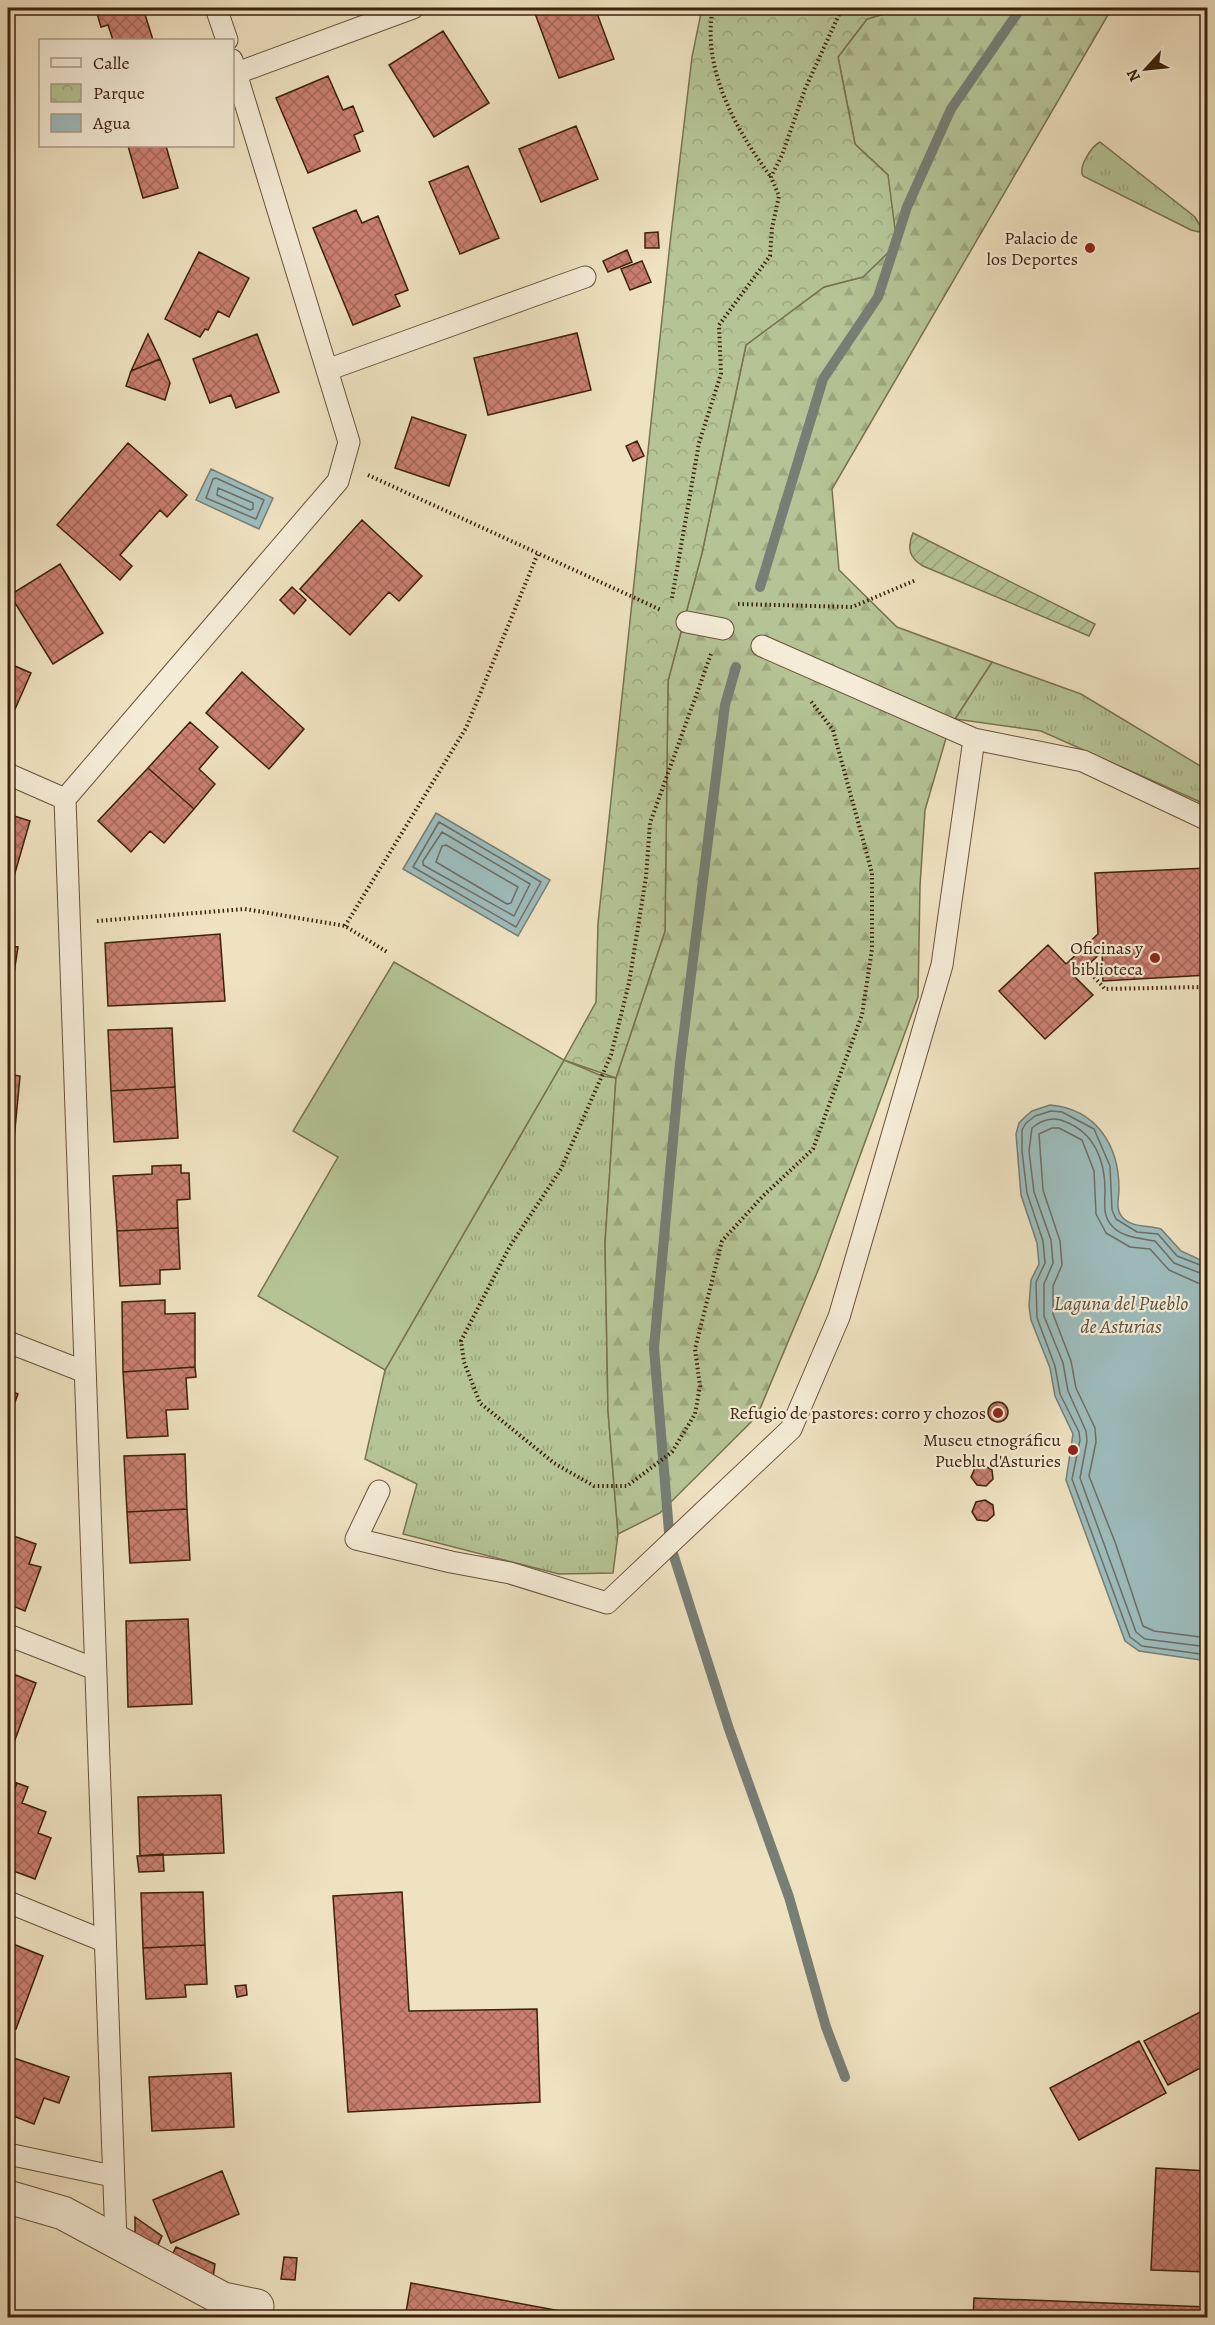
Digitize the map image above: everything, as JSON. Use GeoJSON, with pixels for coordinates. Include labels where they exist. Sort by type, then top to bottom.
{"type":"FeatureCollection","features":[{"type":"Feature","properties":{"kind":"street"},"geometry":{"type":"LineString","coordinates":[[8,2198],[63,2213],[222,2299],[257,2306]]}},
{"type":"Feature","properties":{"kind":"lane"},"geometry":{"type":"LineString","coordinates":[[216,8],[227,39]]}},
{"type":"Feature","properties":{"kind":"lane"},"geometry":{"type":"LineString","coordinates":[[116,2241],[65,799],[338,481],[349,442],[235,66],[413,8]]}},
{"type":"Feature","properties":{"kind":"lane"},"geometry":{"type":"LineString","coordinates":[[327,370],[585,277]]}},
{"type":"Feature","properties":{"kind":"lane"},"geometry":{"type":"LineString","coordinates":[[687,622],[721,628]]}},
{"type":"Feature","properties":{"kind":"lane"},"geometry":{"type":"LineString","coordinates":[[762,646],[974,739],[1083,761],[1208,820]]}},
{"type":"Feature","properties":{"kind":"lane"},"geometry":{"type":"LineString","coordinates":[[379,1491],[356,1539],[451,1562],[510,1573],[607,1603],[791,1429],[839,1317],[942,965],[974,739]]}},
{"type":"Feature","properties":{"kind":"lane"},"geometry":{"type":"LineString","coordinates":[[8,774],[65,799]]}},
{"type":"Feature","properties":{"kind":"lane"},"geometry":{"type":"LineString","coordinates":[[8,1342],[85,1372]]}},
{"type":"Feature","properties":{"kind":"lane"},"geometry":{"type":"LineString","coordinates":[[8,1635],[95,1669]]}},
{"type":"Feature","properties":{"kind":"lane"},"geometry":{"type":"LineString","coordinates":[[8,1902],[104,1941]]}},
{"type":"Feature","properties":{"kind":"lane"},"geometry":{"type":"LineString","coordinates":[[8,2154],[112,2176]]}},
{"type":"Feature","properties":{"kind":"path"},"geometry":{"type":"LineString","coordinates":[[662,610],[672,599],[699,443],[721,374],[720,325],[770,256],[772,228],[779,196],[771,177],[748,146],[720,88],[708,31],[712,8]]}},
{"type":"Feature","properties":{"kind":"path"},"geometry":{"type":"LineString","coordinates":[[771,177],[782,155],[805,89],[842,8]]}},
{"type":"Feature","properties":{"kind":"path"},"geometry":{"type":"LineString","coordinates":[[342,465],[687,622]]}},
{"type":"Feature","properties":{"kind":"path"},"geometry":{"type":"LineString","coordinates":[[345,926],[466,728],[538,553]]}},
{"type":"Feature","properties":{"kind":"path"},"geometry":{"type":"LineString","coordinates":[[729,603],[852,607],[916,580]]}},
{"type":"Feature","properties":{"kind":"path"},"geometry":{"type":"LineString","coordinates":[[672,599],[683,600]]}},
{"type":"Feature","properties":{"kind":"path"},"geometry":{"type":"LineString","coordinates":[[721,628],[650,823],[646,877],[629,983],[611,1056],[561,1169],[510,1246],[461,1341],[464,1362],[480,1404],[554,1463],[594,1486],[627,1486],[672,1452],[695,1414],[700,1386],[695,1349],[722,1241],[763,1196],[813,1149],[862,1015],[872,949],[872,873],[833,730],[806,695]]}},
{"type":"Feature","properties":{"kind":"path"},"geometry":{"type":"LineString","coordinates":[[69,923],[245,909],[345,926],[387,951]]}},
{"type":"Feature","properties":{"kind":"path"},"geometry":{"type":"LineString","coordinates":[[1085,967],[1104,989],[1203,987],[1208,996]]}},
{"type":"Feature","properties":{"kind":"green space"},"geometry":{"type":"Polygon","coordinates":[[[702,8],[904,8],[867,19],[838,57],[855,144],[888,175],[897,244],[863,277],[824,287],[746,345],[702,553],[668,681],[665,931],[616,1078],[564,1060],[596,1002],[598,923],[670,243],[692,57],[702,8]]]}},
{"type":"Feature","properties":{"kind":"green space"},"geometry":{"type":"Polygon","coordinates":[[[904,8],[1112,8],[832,489],[839,570],[897,627],[992,662],[949,728],[925,810],[920,886],[918,997],[819,1268],[757,1416],[660,1513],[618,1534],[608,1411],[605,1243],[616,1078],[665,931],[668,681],[702,553],[746,345],[824,287],[863,277],[888,175],[855,144],[838,57],[867,19],[904,8]]]}},
{"type":"Feature","properties":{"kind":"green space"},"geometry":{"type":"Polygon","coordinates":[[[1100,142],[1195,217],[1202,229],[1199,232],[1191,230],[1083,176],[1082,168],[1086,157],[1100,142]]]}},
{"type":"Feature","properties":{"kind":"green space"},"geometry":{"type":"Polygon","coordinates":[[[913,533],[1095,624],[1089,636],[923,566],[912,556],[910,543],[913,533]]]}},
{"type":"Feature","properties":{"kind":"green space"},"geometry":{"type":"Polygon","coordinates":[[[992,662],[1081,694],[1207,770],[1207,805],[1041,731],[955,719],[992,662]]]}},
{"type":"Feature","properties":{"kind":"green space"},"geometry":{"type":"Polygon","coordinates":[[[394,962],[564,1060],[385,1370],[258,1296],[338,1157],[293,1131],[394,962]]]}},
{"type":"Feature","properties":{"kind":"green space"},"geometry":{"type":"Polygon","coordinates":[[[564,1060],[602,1076],[616,1078],[605,1243],[608,1411],[618,1534],[613,1573],[559,1574],[403,1534],[417,1484],[365,1459],[385,1370],[564,1060]]]}},
{"type":"Feature","properties":{"kind":"water"},"geometry":{"type":"Polygon","coordinates":[[[211,469],[273,498],[259,529],[196,500],[211,469]]]}},
{"type":"Feature","properties":{"kind":"water"},"geometry":{"type":"Polygon","coordinates":[[[436,813],[550,880],[518,936],[403,869],[436,813]]]}},
{"type":"Feature","properties":{"kind":"water","name":"Laguna del Pueblo de Asturias"},"geometry":{"type":"Polygon","coordinates":[[[1050,1105],[1080,1114],[1102,1132],[1115,1158],[1119,1189],[1118,1207],[1122,1217],[1135,1225],[1161,1229],[1181,1251],[1207,1263],[1207,1661],[1139,1651],[1125,1641],[1066,1480],[1073,1434],[1055,1396],[1050,1368],[1031,1320],[1029,1306],[1031,1280],[1039,1264],[1037,1243],[1021,1195],[1016,1134],[1019,1123],[1026,1116],[1032,1111],[1050,1105]]]}},
{"type":"Feature","properties":{"kind":"building"},"geometry":{"type":"Polygon","coordinates":[[[143,8],[153,39],[113,39],[108,25],[101,27],[96,10],[143,8]]]}},
{"type":"Feature","properties":{"kind":"building"},"geometry":{"type":"Polygon","coordinates":[[[533,8],[595,8],[614,59],[559,78],[533,8]]]}},
{"type":"Feature","properties":{"kind":"building"},"geometry":{"type":"Polygon","coordinates":[[[443,31],[489,103],[434,137],[389,65],[443,31]]]}},
{"type":"Feature","properties":{"kind":"building"},"geometry":{"type":"Polygon","coordinates":[[[328,76],[343,110],[353,106],[363,131],[354,135],[360,151],[308,173],[276,98],[328,76]]]}},
{"type":"Feature","properties":{"kind":"building"},"geometry":{"type":"Polygon","coordinates":[[[576,126],[598,179],[541,202],[519,149],[576,126]]]}},
{"type":"Feature","properties":{"kind":"building"},"geometry":{"type":"Polygon","coordinates":[[[128,147],[166,147],[178,188],[143,198],[128,147]]]}},
{"type":"Feature","properties":{"kind":"building"},"geometry":{"type":"Polygon","coordinates":[[[468,166],[499,238],[460,254],[429,182],[468,166]]]}},
{"type":"Feature","properties":{"kind":"building"},"geometry":{"type":"Polygon","coordinates":[[[356,210],[362,223],[378,216],[408,290],[395,295],[400,306],[353,325],[313,228],[356,210]]]}},
{"type":"Feature","properties":{"kind":"building"},"geometry":{"type":"Polygon","coordinates":[[[658,232],[659,248],[645,248],[645,233],[658,232]]]}},
{"type":"Feature","properties":{"kind":"building"},"geometry":{"type":"Polygon","coordinates":[[[627,250],[632,262],[608,272],[603,261],[627,250]]]}},
{"type":"Feature","properties":{"kind":"building"},"geometry":{"type":"Polygon","coordinates":[[[199,252],[249,278],[229,317],[218,311],[208,330],[205,329],[200,337],[165,319],[199,252]]]}},
{"type":"Feature","properties":{"kind":"building"},"geometry":{"type":"Polygon","coordinates":[[[642,261],[651,282],[630,290],[621,269],[642,261]]]}},
{"type":"Feature","properties":{"kind":"building"},"geometry":{"type":"Polygon","coordinates":[[[577,333],[591,390],[488,415],[474,358],[577,333]]]}},
{"type":"Feature","properties":{"kind":"building"},"geometry":{"type":"Polygon","coordinates":[[[148,334],[160,359],[131,371],[148,334]]]}},
{"type":"Feature","properties":{"kind":"building"},"geometry":{"type":"Polygon","coordinates":[[[257,334],[279,392],[236,408],[231,395],[210,403],[193,359],[257,334]]]}},
{"type":"Feature","properties":{"kind":"building"},"geometry":{"type":"Polygon","coordinates":[[[160,359],[170,383],[165,400],[126,386],[131,371],[160,359]]]}},
{"type":"Feature","properties":{"kind":"building"},"geometry":{"type":"Polygon","coordinates":[[[412,417],[466,435],[449,486],[395,468],[412,417]]]}},
{"type":"Feature","properties":{"kind":"building"},"geometry":{"type":"Polygon","coordinates":[[[637,441],[644,456],[633,461],[626,446],[637,441]]]}},
{"type":"Feature","properties":{"kind":"building"},"geometry":{"type":"Polygon","coordinates":[[[128,443],[187,495],[167,517],[160,510],[120,555],[132,566],[120,580],[57,525],[128,443]]]}},
{"type":"Feature","properties":{"kind":"building"},"geometry":{"type":"Polygon","coordinates":[[[362,520],[422,576],[399,601],[389,592],[350,635],[300,589],[362,520]]]}},
{"type":"Feature","properties":{"kind":"building"},"geometry":{"type":"Polygon","coordinates":[[[60,564],[103,633],[53,664],[10,595],[60,564]]]}},
{"type":"Feature","properties":{"kind":"building"},"geometry":{"type":"Polygon","coordinates":[[[292,587],[306,600],[294,614],[280,600],[292,587]]]}},
{"type":"Feature","properties":{"kind":"building"},"geometry":{"type":"Polygon","coordinates":[[[8,663],[31,673],[8,725],[8,663]]]}},
{"type":"Feature","properties":{"kind":"building"},"geometry":{"type":"Polygon","coordinates":[[[242,672],[304,729],[269,769],[206,713],[242,672]]]}},
{"type":"Feature","properties":{"kind":"building"},"geometry":{"type":"Polygon","coordinates":[[[190,722],[218,747],[199,769],[215,784],[194,809],[148,768],[190,722]]]}},
{"type":"Feature","properties":{"kind":"building"},"geometry":{"type":"Polygon","coordinates":[[[148,768],[194,809],[164,843],[150,831],[131,852],[98,821],[148,768]]]}},
{"type":"Feature","properties":{"kind":"building"},"geometry":{"type":"Polygon","coordinates":[[[8,814],[30,821],[8,897],[8,814]]]}},
{"type":"Feature","properties":{"kind":"building","name":"Oficinas y biblioteca"},"geometry":{"type":"Polygon","coordinates":[[[1208,868],[1208,975],[1103,981],[1102,952],[1075,977],[1093,995],[1045,1039],[999,991],[1048,945],[1066,964],[1098,934],[1095,873],[1208,868]]]}},
{"type":"Feature","properties":{"kind":"building"},"geometry":{"type":"Polygon","coordinates":[[[220,934],[225,1001],[108,1006],[105,943],[220,934]]]}},
{"type":"Feature","properties":{"kind":"building"},"geometry":{"type":"Polygon","coordinates":[[[8,946],[18,947],[8,1013],[8,946]]]}},
{"type":"Feature","properties":{"kind":"building"},"geometry":{"type":"Polygon","coordinates":[[[172,1028],[175,1087],[111,1091],[108,1030],[172,1028]]]}},
{"type":"Feature","properties":{"kind":"building"},"geometry":{"type":"Polygon","coordinates":[[[8,1074],[20,1076],[12,1161],[8,1160],[8,1074]]]}},
{"type":"Feature","properties":{"kind":"building"},"geometry":{"type":"Polygon","coordinates":[[[175,1087],[178,1138],[114,1142],[111,1091],[175,1087]]]}},
{"type":"Feature","properties":{"kind":"building"},"geometry":{"type":"Polygon","coordinates":[[[181,1165],[181,1173],[189,1173],[190,1199],[177,1200],[178,1228],[117,1231],[113,1176],[152,1174],[152,1166],[181,1165]]]}},
{"type":"Feature","properties":{"kind":"building"},"geometry":{"type":"Polygon","coordinates":[[[8,1198],[10,1281],[8,1281],[8,1198]]]}},
{"type":"Feature","properties":{"kind":"building"},"geometry":{"type":"Polygon","coordinates":[[[178,1228],[180,1269],[160,1270],[160,1284],[120,1286],[117,1231],[178,1228]]]}},
{"type":"Feature","properties":{"kind":"building"},"geometry":{"type":"Polygon","coordinates":[[[165,1300],[165,1314],[195,1313],[195,1367],[123,1372],[122,1302],[165,1300]]]}},
{"type":"Feature","properties":{"kind":"building"},"geometry":{"type":"Polygon","coordinates":[[[195,1367],[196,1377],[186,1378],[188,1409],[166,1410],[168,1436],[127,1438],[123,1372],[195,1367]]]}},
{"type":"Feature","properties":{"kind":"building"},"geometry":{"type":"Polygon","coordinates":[[[8,1390],[18,1394],[8,1421],[8,1390]]]}},
{"type":"Feature","properties":{"kind":"building","name":"Refugio de pastores: corro y chozos"},"geometry":{"type":"Polygon","coordinates":[[[994,1402],[1002,1402],[1008,1408],[1008,1416],[1002,1422],[994,1422],[988,1416],[988,1408],[994,1402]]]}},
{"type":"Feature","properties":{"kind":"building"},"geometry":{"type":"Polygon","coordinates":[[[185,1454],[187,1509],[127,1512],[124,1456],[185,1454]]]}},
{"type":"Feature","properties":{"kind":"building","name":"Refugio de pastores: corro y chozos"},"geometry":{"type":"Polygon","coordinates":[[[984,1465],[992,1470],[993,1479],[986,1486],[977,1485],[971,1477],[975,1468],[984,1465]]]}},
{"type":"Feature","properties":{"kind":"building"},"geometry":{"type":"Polygon","coordinates":[[[985,1500],[993,1505],[994,1515],[987,1521],[977,1520],[972,1512],[976,1502],[985,1500]]]}},
{"type":"Feature","properties":{"kind":"building"},"geometry":{"type":"Polygon","coordinates":[[[187,1509],[190,1560],[130,1563],[127,1512],[187,1509]]]}},
{"type":"Feature","properties":{"kind":"building"},"geometry":{"type":"Polygon","coordinates":[[[8,1534],[36,1544],[29,1564],[41,1567],[25,1611],[8,1604],[8,1534]]]}},
{"type":"Feature","properties":{"kind":"building"},"geometry":{"type":"Polygon","coordinates":[[[188,1619],[192,1704],[128,1707],[126,1621],[188,1619]]]}},
{"type":"Feature","properties":{"kind":"building"},"geometry":{"type":"Polygon","coordinates":[[[8,1672],[36,1683],[9,1756],[8,1756],[8,1672]]]}},
{"type":"Feature","properties":{"kind":"building"},"geometry":{"type":"Polygon","coordinates":[[[8,1780],[17,1783],[8,1807],[8,1780]]]}},
{"type":"Feature","properties":{"kind":"building"},"geometry":{"type":"Polygon","coordinates":[[[17,1783],[28,1787],[22,1803],[46,1812],[38,1833],[51,1838],[35,1879],[8,1869],[8,1807],[17,1783]]]}},
{"type":"Feature","properties":{"kind":"building"},"geometry":{"type":"Polygon","coordinates":[[[221,1795],[224,1853],[140,1856],[138,1797],[221,1795]]]}},
{"type":"Feature","properties":{"kind":"building"},"geometry":{"type":"Polygon","coordinates":[[[163,1854],[164,1871],[139,1872],[137,1856],[163,1854]]]}},
{"type":"Feature","properties":{"kind":"building"},"geometry":{"type":"Polygon","coordinates":[[[203,1892],[205,1945],[143,1948],[141,1893],[203,1892]]]}},
{"type":"Feature","properties":{"kind":"building"},"geometry":{"type":"Polygon","coordinates":[[[402,1892],[409,2011],[537,2009],[540,2102],[348,2112],[333,1896],[402,1892]]]}},
{"type":"Feature","properties":{"kind":"building"},"geometry":{"type":"Polygon","coordinates":[[[8,1942],[43,1956],[16,2029],[8,2026],[8,1942]]]}},
{"type":"Feature","properties":{"kind":"building"},"geometry":{"type":"Polygon","coordinates":[[[205,1945],[207,1984],[185,1985],[186,1997],[146,1999],[143,1948],[205,1945]]]}},
{"type":"Feature","properties":{"kind":"building"},"geometry":{"type":"Polygon","coordinates":[[[246,1985],[247,1995],[237,1997],[235,1986],[246,1985]]]}},
{"type":"Feature","properties":{"kind":"building"},"geometry":{"type":"Polygon","coordinates":[[[1208,2008],[1208,2064],[1168,2085],[1144,2041],[1208,2008]]]}},
{"type":"Feature","properties":{"kind":"building"},"geometry":{"type":"Polygon","coordinates":[[[1139,2041],[1166,2093],[1079,2140],[1050,2088],[1139,2041]]]}},
{"type":"Feature","properties":{"kind":"building"},"geometry":{"type":"Polygon","coordinates":[[[8,2056],[69,2077],[59,2103],[44,2098],[34,2124],[8,2114],[8,2056]]]}},
{"type":"Feature","properties":{"kind":"building"},"geometry":{"type":"Polygon","coordinates":[[[231,2073],[234,2127],[152,2131],[149,2077],[231,2073]]]}},
{"type":"Feature","properties":{"kind":"building"},"geometry":{"type":"Polygon","coordinates":[[[1156,2168],[1208,2171],[1208,2272],[1151,2270],[1156,2168]]]}},
{"type":"Feature","properties":{"kind":"building"},"geometry":{"type":"Polygon","coordinates":[[[222,2171],[239,2214],[171,2243],[153,2200],[222,2171]]]}},
{"type":"Feature","properties":{"kind":"building"},"geometry":{"type":"Polygon","coordinates":[[[135,2217],[162,2236],[154,2254],[135,2244],[135,2217]]]}},
{"type":"Feature","properties":{"kind":"building"},"geometry":{"type":"Polygon","coordinates":[[[176,2247],[215,2264],[213,2278],[168,2263],[176,2247]]]}},
{"type":"Feature","properties":{"kind":"building"},"geometry":{"type":"Polygon","coordinates":[[[284,2257],[297,2258],[295,2280],[281,2279],[284,2257]]]}},
{"type":"Feature","properties":{"kind":"building"},"geometry":{"type":"Polygon","coordinates":[[[411,2283],[598,2318],[405,2318],[411,2283]]]}},
{"type":"Feature","properties":{"kind":"building"},"geometry":{"type":"Polygon","coordinates":[[[974,2298],[1208,2307],[1208,2318],[973,2318],[974,2298]]]}},
{"type":"Feature","properties":{"kind":"waterway"},"geometry":{"type":"LineString","coordinates":[[760,587],[823,379],[878,297],[907,207],[951,109],[1021,8]]}},
{"type":"Feature","properties":{"kind":"waterway"},"geometry":{"type":"LineString","coordinates":[[736,667],[725,705],[680,1063],[654,1348],[670,1544],[729,1729],[789,1897],[826,2027],[845,2077]]}},
{"type":"Feature","properties":{"kind":"place","name":"Palacio de los Deportes"},"geometry":{"type":"Point","coordinates":[1090,248]}},
{"type":"Feature","properties":{"kind":"place","name":"Oficinas y biblioteca"},"geometry":{"type":"Point","coordinates":[1155,958]}},
{"type":"Feature","properties":{"kind":"place","name":"Refugio de pastores: corro y chozos"},"geometry":{"type":"Point","coordinates":[998,1413]}},
{"type":"Feature","properties":{"kind":"place","name":"Museu etnográficu Pueblu d'Asturies"},"geometry":{"type":"Point","coordinates":[1073,1450]}}]}
